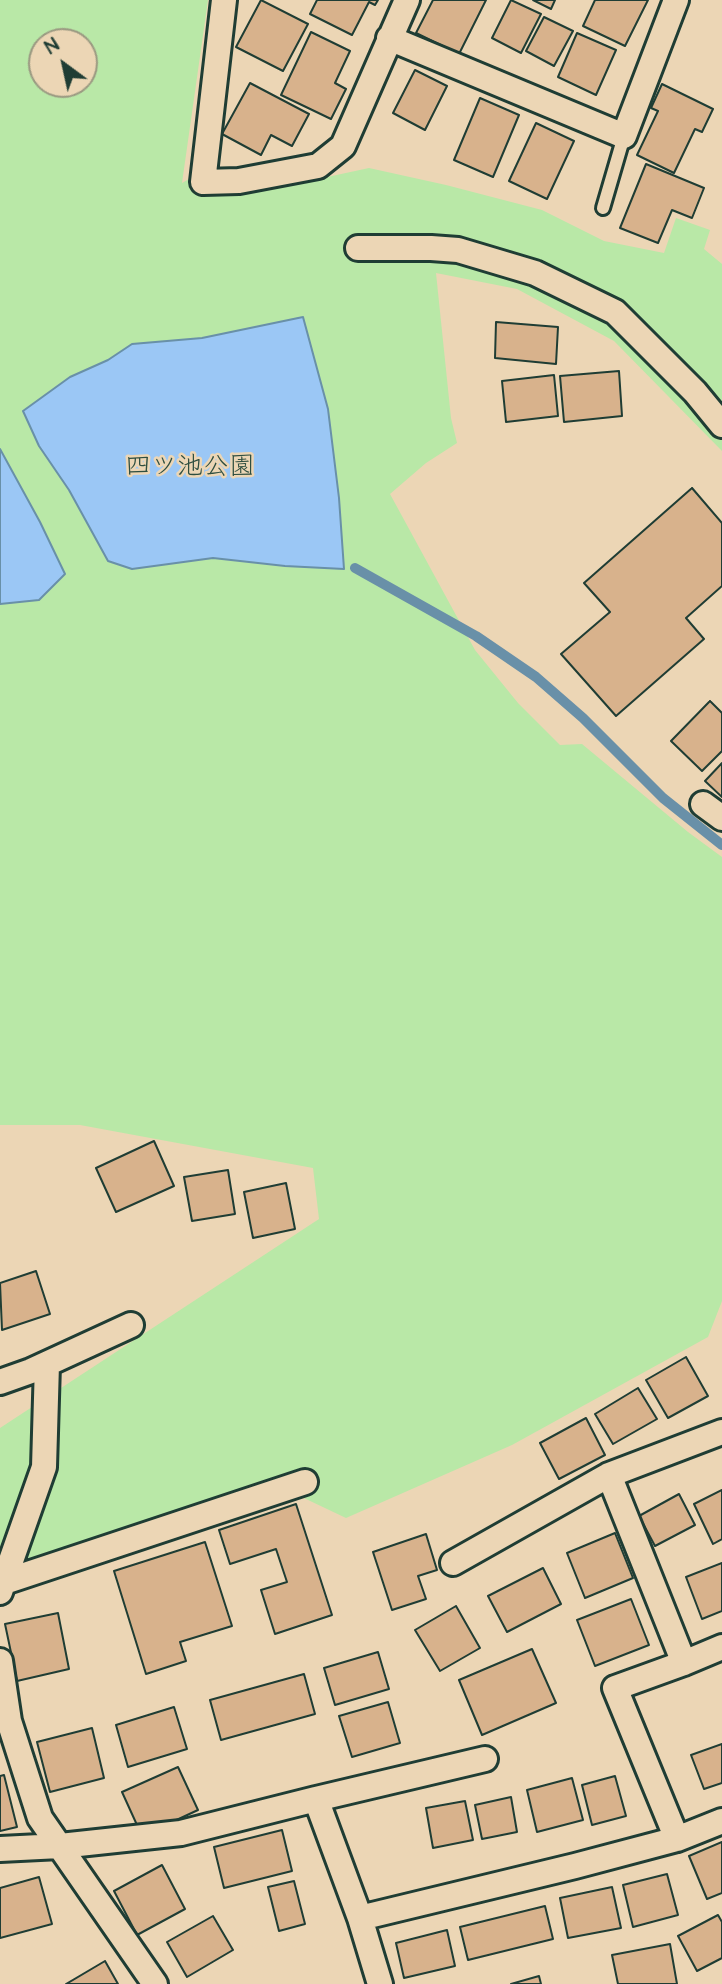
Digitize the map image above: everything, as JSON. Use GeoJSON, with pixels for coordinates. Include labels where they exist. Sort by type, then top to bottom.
{"type":"FeatureCollection","features":[{"type":"Feature","properties":{"kind":"street"},"geometry":{"type":"LineString","coordinates":[[225,0],[202,182],[239,181],[317,166],[343,146],[407,0]]}},
{"type":"Feature","properties":{"kind":"street"},"geometry":{"type":"LineString","coordinates":[[389,38],[624,136],[676,0]]}},
{"type":"Feature","properties":{"kind":"street"},"geometry":{"type":"LineString","coordinates":[[358,248],[458,250],[536,273],[615,312],[695,392],[722,425]]}},
{"type":"Feature","properties":{"kind":"street"},"geometry":{"type":"LineString","coordinates":[[0,1382],[47,1364],[131,1325]]}},
{"type":"Feature","properties":{"kind":"street"},"geometry":{"type":"LineString","coordinates":[[2,1587],[44,1467],[47,1364]]}},
{"type":"Feature","properties":{"kind":"street"},"geometry":{"type":"LineString","coordinates":[[453,1563],[609,1475],[722,1432]]}},
{"type":"Feature","properties":{"kind":"street"},"geometry":{"type":"LineString","coordinates":[[609,1475],[684,1663]]}},
{"type":"Feature","properties":{"kind":"street"},"geometry":{"type":"LineString","coordinates":[[2,1587],[305,1482]]}},
{"type":"Feature","properties":{"kind":"street"},"geometry":{"type":"LineString","coordinates":[[677,1839],[615,1688],[722,1647]]}},
{"type":"Feature","properties":{"kind":"street"},"geometry":{"type":"LineString","coordinates":[[0,1661],[9,1721],[40,1818],[155,1984]]}},
{"type":"Feature","properties":{"kind":"street"},"geometry":{"type":"LineString","coordinates":[[0,1849],[60,1846],[181,1833],[485,1759]]}},
{"type":"Feature","properties":{"kind":"street"},"geometry":{"type":"LineString","coordinates":[[316,1799],[360,1918],[380,1984]]}},
{"type":"Feature","properties":{"kind":"street"},"geometry":{"type":"LineString","coordinates":[[360,1918],[677,1839],[722,1821]]}},
{"type":"Feature","properties":{"kind":"lane"},"geometry":{"type":"LineString","coordinates":[[603,208],[624,136]]}},
{"type":"Feature","properties":{"kind":"green space","name":"四ツ池公園"},"geometry":{"type":"Polygon","coordinates":[[[0,0],[208,0],[182,183],[203,171],[257,184],[318,179],[369,168],[542,210],[604,241],[664,253],[676,218],[710,230],[704,249],[722,264],[722,451],[614,341],[517,289],[436,273],[451,418],[457,443],[426,463],[390,494],[475,650],[518,703],[560,745],[582,744],[722,857],[722,1301],[708,1337],[512,1445],[346,1518],[268,1481],[0,1578],[0,1428],[319,1219],[313,1168],[80,1125],[0,1125],[0,0]]]}},
{"type":"Feature","properties":{"kind":"water"},"geometry":{"type":"Polygon","coordinates":[[[303,317],[328,409],[344,569],[213,558],[132,569],[108,561],[69,490],[39,446],[23,411],[70,377],[108,360],[132,344],[202,338],[303,317]]]}},
{"type":"Feature","properties":{"kind":"water"},"geometry":{"type":"Polygon","coordinates":[[[0,449],[65,574],[39,600],[0,604],[0,449]]]}},
{"type":"Feature","properties":{"kind":"building"},"geometry":{"type":"Polygon","coordinates":[[[261,0],[308,24],[283,71],[236,47],[261,0]]]}},
{"type":"Feature","properties":{"kind":"building"},"geometry":{"type":"Polygon","coordinates":[[[317,0],[378,0],[375,5],[369,2],[352,35],[310,14],[317,0]]]}},
{"type":"Feature","properties":{"kind":"building"},"geometry":{"type":"Polygon","coordinates":[[[433,0],[486,0],[459,54],[416,33],[433,0]]]}},
{"type":"Feature","properties":{"kind":"building"},"geometry":{"type":"Polygon","coordinates":[[[511,0],[541,14],[521,53],[492,38],[511,0]]]}},
{"type":"Feature","properties":{"kind":"building"},"geometry":{"type":"Polygon","coordinates":[[[533,0],[555,0],[551,9],[533,0]]]}},
{"type":"Feature","properties":{"kind":"building"},"geometry":{"type":"Polygon","coordinates":[[[595,0],[648,0],[625,46],[583,26],[595,0]]]}},
{"type":"Feature","properties":{"kind":"building"},"geometry":{"type":"Polygon","coordinates":[[[544,17],[573,31],[554,66],[526,51],[544,17]]]}},
{"type":"Feature","properties":{"kind":"building"},"geometry":{"type":"Polygon","coordinates":[[[311,32],[350,51],[335,83],[346,89],[331,119],[281,95],[311,32]]]}},
{"type":"Feature","properties":{"kind":"building"},"geometry":{"type":"Polygon","coordinates":[[[577,33],[616,50],[596,95],[558,77],[577,33]]]}},
{"type":"Feature","properties":{"kind":"building"},"geometry":{"type":"Polygon","coordinates":[[[415,70],[447,86],[425,130],[393,113],[415,70]]]}},
{"type":"Feature","properties":{"kind":"building"},"geometry":{"type":"Polygon","coordinates":[[[250,83],[309,114],[292,146],[271,135],[261,155],[222,134],[250,83]]]}},
{"type":"Feature","properties":{"kind":"building"},"geometry":{"type":"Polygon","coordinates":[[[662,84],[713,109],[702,132],[695,129],[674,173],[637,155],[658,111],[651,108],[662,84]]]}},
{"type":"Feature","properties":{"kind":"building"},"geometry":{"type":"Polygon","coordinates":[[[480,98],[519,115],[493,177],[454,160],[480,98]]]}},
{"type":"Feature","properties":{"kind":"building"},"geometry":{"type":"Polygon","coordinates":[[[536,123],[574,141],[547,199],[509,181],[536,123]]]}},
{"type":"Feature","properties":{"kind":"building"},"geometry":{"type":"Polygon","coordinates":[[[646,164],[704,188],[692,218],[672,210],[658,243],[620,228],[646,164]]]}},
{"type":"Feature","properties":{"kind":"building"},"geometry":{"type":"Polygon","coordinates":[[[496,322],[558,327],[556,364],[495,358],[496,322]]]}},
{"type":"Feature","properties":{"kind":"building"},"geometry":{"type":"Polygon","coordinates":[[[619,371],[622,416],[564,422],[560,376],[619,371]]]}},
{"type":"Feature","properties":{"kind":"building"},"geometry":{"type":"Polygon","coordinates":[[[554,375],[558,416],[506,422],[502,381],[554,375]]]}},
{"type":"Feature","properties":{"kind":"building"},"geometry":{"type":"Polygon","coordinates":[[[692,488],[722,523],[722,586],[686,618],[704,639],[616,716],[561,654],[610,612],[584,583],[692,488]]]}},
{"type":"Feature","properties":{"kind":"building"},"geometry":{"type":"Polygon","coordinates":[[[710,701],[722,713],[722,751],[702,771],[671,741],[710,701]]]}},
{"type":"Feature","properties":{"kind":"building"},"geometry":{"type":"Polygon","coordinates":[[[722,763],[722,797],[705,781],[722,763]]]}},
{"type":"Feature","properties":{"kind":"building"},"geometry":{"type":"Polygon","coordinates":[[[154,1141],[174,1186],[116,1212],[96,1168],[154,1141]]]}},
{"type":"Feature","properties":{"kind":"building"},"geometry":{"type":"Polygon","coordinates":[[[228,1170],[235,1214],[192,1221],[184,1177],[228,1170]]]}},
{"type":"Feature","properties":{"kind":"building"},"geometry":{"type":"Polygon","coordinates":[[[286,1183],[295,1229],[253,1238],[244,1192],[286,1183]]]}},
{"type":"Feature","properties":{"kind":"building"},"geometry":{"type":"Polygon","coordinates":[[[36,1271],[50,1314],[2,1330],[0,1283],[36,1271]]]}},
{"type":"Feature","properties":{"kind":"building"},"geometry":{"type":"Polygon","coordinates":[[[686,1357],[708,1396],[668,1418],[646,1380],[686,1357]]]}},
{"type":"Feature","properties":{"kind":"building"},"geometry":{"type":"Polygon","coordinates":[[[638,1388],[657,1419],[613,1444],[595,1414],[638,1388]]]}},
{"type":"Feature","properties":{"kind":"building"},"geometry":{"type":"Polygon","coordinates":[[[586,1418],[605,1455],[559,1479],[540,1443],[586,1418]]]}},
{"type":"Feature","properties":{"kind":"building"},"geometry":{"type":"Polygon","coordinates":[[[722,1490],[722,1539],[713,1544],[694,1504],[722,1490]]]}},
{"type":"Feature","properties":{"kind":"building"},"geometry":{"type":"Polygon","coordinates":[[[679,1494],[695,1525],[655,1546],[639,1516],[679,1494]]]}},
{"type":"Feature","properties":{"kind":"building"},"geometry":{"type":"Polygon","coordinates":[[[296,1504],[332,1615],[275,1634],[261,1590],[287,1582],[276,1549],[230,1564],[219,1530],[296,1504]]]}},
{"type":"Feature","properties":{"kind":"building"},"geometry":{"type":"Polygon","coordinates":[[[615,1533],[633,1578],[585,1598],[567,1553],[615,1533]]]}},
{"type":"Feature","properties":{"kind":"building"},"geometry":{"type":"Polygon","coordinates":[[[426,1534],[437,1570],[418,1576],[426,1599],[392,1610],[373,1552],[426,1534]]]}},
{"type":"Feature","properties":{"kind":"building"},"geometry":{"type":"Polygon","coordinates":[[[205,1542],[232,1626],[180,1642],[186,1661],[146,1674],[114,1571],[205,1542]]]}},
{"type":"Feature","properties":{"kind":"building"},"geometry":{"type":"Polygon","coordinates":[[[722,1563],[722,1611],[702,1619],[686,1577],[722,1563]]]}},
{"type":"Feature","properties":{"kind":"building"},"geometry":{"type":"Polygon","coordinates":[[[543,1568],[561,1604],[507,1632],[488,1596],[543,1568]]]}},
{"type":"Feature","properties":{"kind":"building"},"geometry":{"type":"Polygon","coordinates":[[[631,1599],[649,1645],[595,1666],[577,1620],[631,1599]]]}},
{"type":"Feature","properties":{"kind":"building"},"geometry":{"type":"Polygon","coordinates":[[[456,1606],[480,1648],[440,1671],[415,1630],[456,1606]]]}},
{"type":"Feature","properties":{"kind":"building"},"geometry":{"type":"Polygon","coordinates":[[[58,1613],[69,1669],[17,1681],[5,1624],[58,1613]]]}},
{"type":"Feature","properties":{"kind":"building"},"geometry":{"type":"Polygon","coordinates":[[[532,1649],[556,1703],[482,1735],[459,1680],[532,1649]]]}},
{"type":"Feature","properties":{"kind":"building"},"geometry":{"type":"Polygon","coordinates":[[[378,1652],[389,1689],[335,1705],[324,1668],[378,1652]]]}},
{"type":"Feature","properties":{"kind":"building"},"geometry":{"type":"Polygon","coordinates":[[[304,1674],[315,1714],[221,1740],[210,1700],[304,1674]]]}},
{"type":"Feature","properties":{"kind":"building"},"geometry":{"type":"Polygon","coordinates":[[[388,1702],[400,1743],[352,1757],[339,1716],[388,1702]]]}},
{"type":"Feature","properties":{"kind":"building"},"geometry":{"type":"Polygon","coordinates":[[[174,1707],[187,1749],[128,1767],[116,1725],[174,1707]]]}},
{"type":"Feature","properties":{"kind":"building"},"geometry":{"type":"Polygon","coordinates":[[[92,1728],[104,1778],[50,1792],[37,1742],[92,1728]]]}},
{"type":"Feature","properties":{"kind":"building"},"geometry":{"type":"Polygon","coordinates":[[[722,1744],[722,1783],[704,1789],[691,1755],[722,1744]]]}},
{"type":"Feature","properties":{"kind":"building"},"geometry":{"type":"Polygon","coordinates":[[[178,1767],[198,1810],[142,1836],[122,1792],[178,1767]]]}},
{"type":"Feature","properties":{"kind":"building"},"geometry":{"type":"Polygon","coordinates":[[[4,1775],[17,1827],[0,1831],[0,1776],[4,1775]]]}},
{"type":"Feature","properties":{"kind":"building"},"geometry":{"type":"Polygon","coordinates":[[[615,1776],[626,1816],[592,1825],[582,1785],[615,1776]]]}},
{"type":"Feature","properties":{"kind":"building"},"geometry":{"type":"Polygon","coordinates":[[[572,1778],[583,1820],[537,1832],[527,1790],[572,1778]]]}},
{"type":"Feature","properties":{"kind":"building"},"geometry":{"type":"Polygon","coordinates":[[[511,1797],[517,1832],[482,1839],[475,1805],[511,1797]]]}},
{"type":"Feature","properties":{"kind":"building"},"geometry":{"type":"Polygon","coordinates":[[[465,1801],[473,1840],[433,1848],[426,1808],[465,1801]]]}},
{"type":"Feature","properties":{"kind":"building"},"geometry":{"type":"Polygon","coordinates":[[[282,1830],[292,1871],[224,1888],[214,1847],[282,1830]]]}},
{"type":"Feature","properties":{"kind":"building"},"geometry":{"type":"Polygon","coordinates":[[[722,1842],[722,1893],[707,1899],[689,1856],[722,1842]]]}},
{"type":"Feature","properties":{"kind":"building"},"geometry":{"type":"Polygon","coordinates":[[[162,1865],[185,1909],[137,1935],[114,1891],[162,1865]]]}},
{"type":"Feature","properties":{"kind":"building"},"geometry":{"type":"Polygon","coordinates":[[[667,1874],[678,1915],[633,1927],[623,1885],[667,1874]]]}},
{"type":"Feature","properties":{"kind":"building"},"geometry":{"type":"Polygon","coordinates":[[[39,1877],[52,1924],[0,1938],[0,1888],[39,1877]]]}},
{"type":"Feature","properties":{"kind":"building"},"geometry":{"type":"Polygon","coordinates":[[[294,1881],[305,1924],[279,1931],[268,1887],[294,1881]]]}},
{"type":"Feature","properties":{"kind":"building"},"geometry":{"type":"Polygon","coordinates":[[[612,1887],[621,1928],[568,1938],[560,1898],[612,1887]]]}},
{"type":"Feature","properties":{"kind":"building"},"geometry":{"type":"Polygon","coordinates":[[[545,1906],[553,1939],[468,1960],[460,1927],[545,1906]]]}},
{"type":"Feature","properties":{"kind":"building"},"geometry":{"type":"Polygon","coordinates":[[[718,1915],[722,1922],[722,1958],[697,1971],[678,1936],[718,1915]]]}},
{"type":"Feature","properties":{"kind":"building"},"geometry":{"type":"Polygon","coordinates":[[[213,1916],[233,1950],[187,1977],[167,1942],[213,1916]]]}},
{"type":"Feature","properties":{"kind":"building"},"geometry":{"type":"Polygon","coordinates":[[[447,1930],[455,1966],[404,1978],[396,1943],[447,1930]]]}},
{"type":"Feature","properties":{"kind":"building"},"geometry":{"type":"Polygon","coordinates":[[[670,1944],[677,1984],[618,1984],[612,1955],[670,1944]]]}},
{"type":"Feature","properties":{"kind":"building"},"geometry":{"type":"Polygon","coordinates":[[[105,1961],[118,1984],[66,1984],[105,1961]]]}},
{"type":"Feature","properties":{"kind":"building"},"geometry":{"type":"Polygon","coordinates":[[[539,1976],[541,1984],[511,1984],[539,1976]]]}},
{"type":"Feature","properties":{"kind":"waterway"},"geometry":{"type":"LineString","coordinates":[[355,568],[476,636],[536,677],[583,718],[663,798],[722,845]]}}]}
